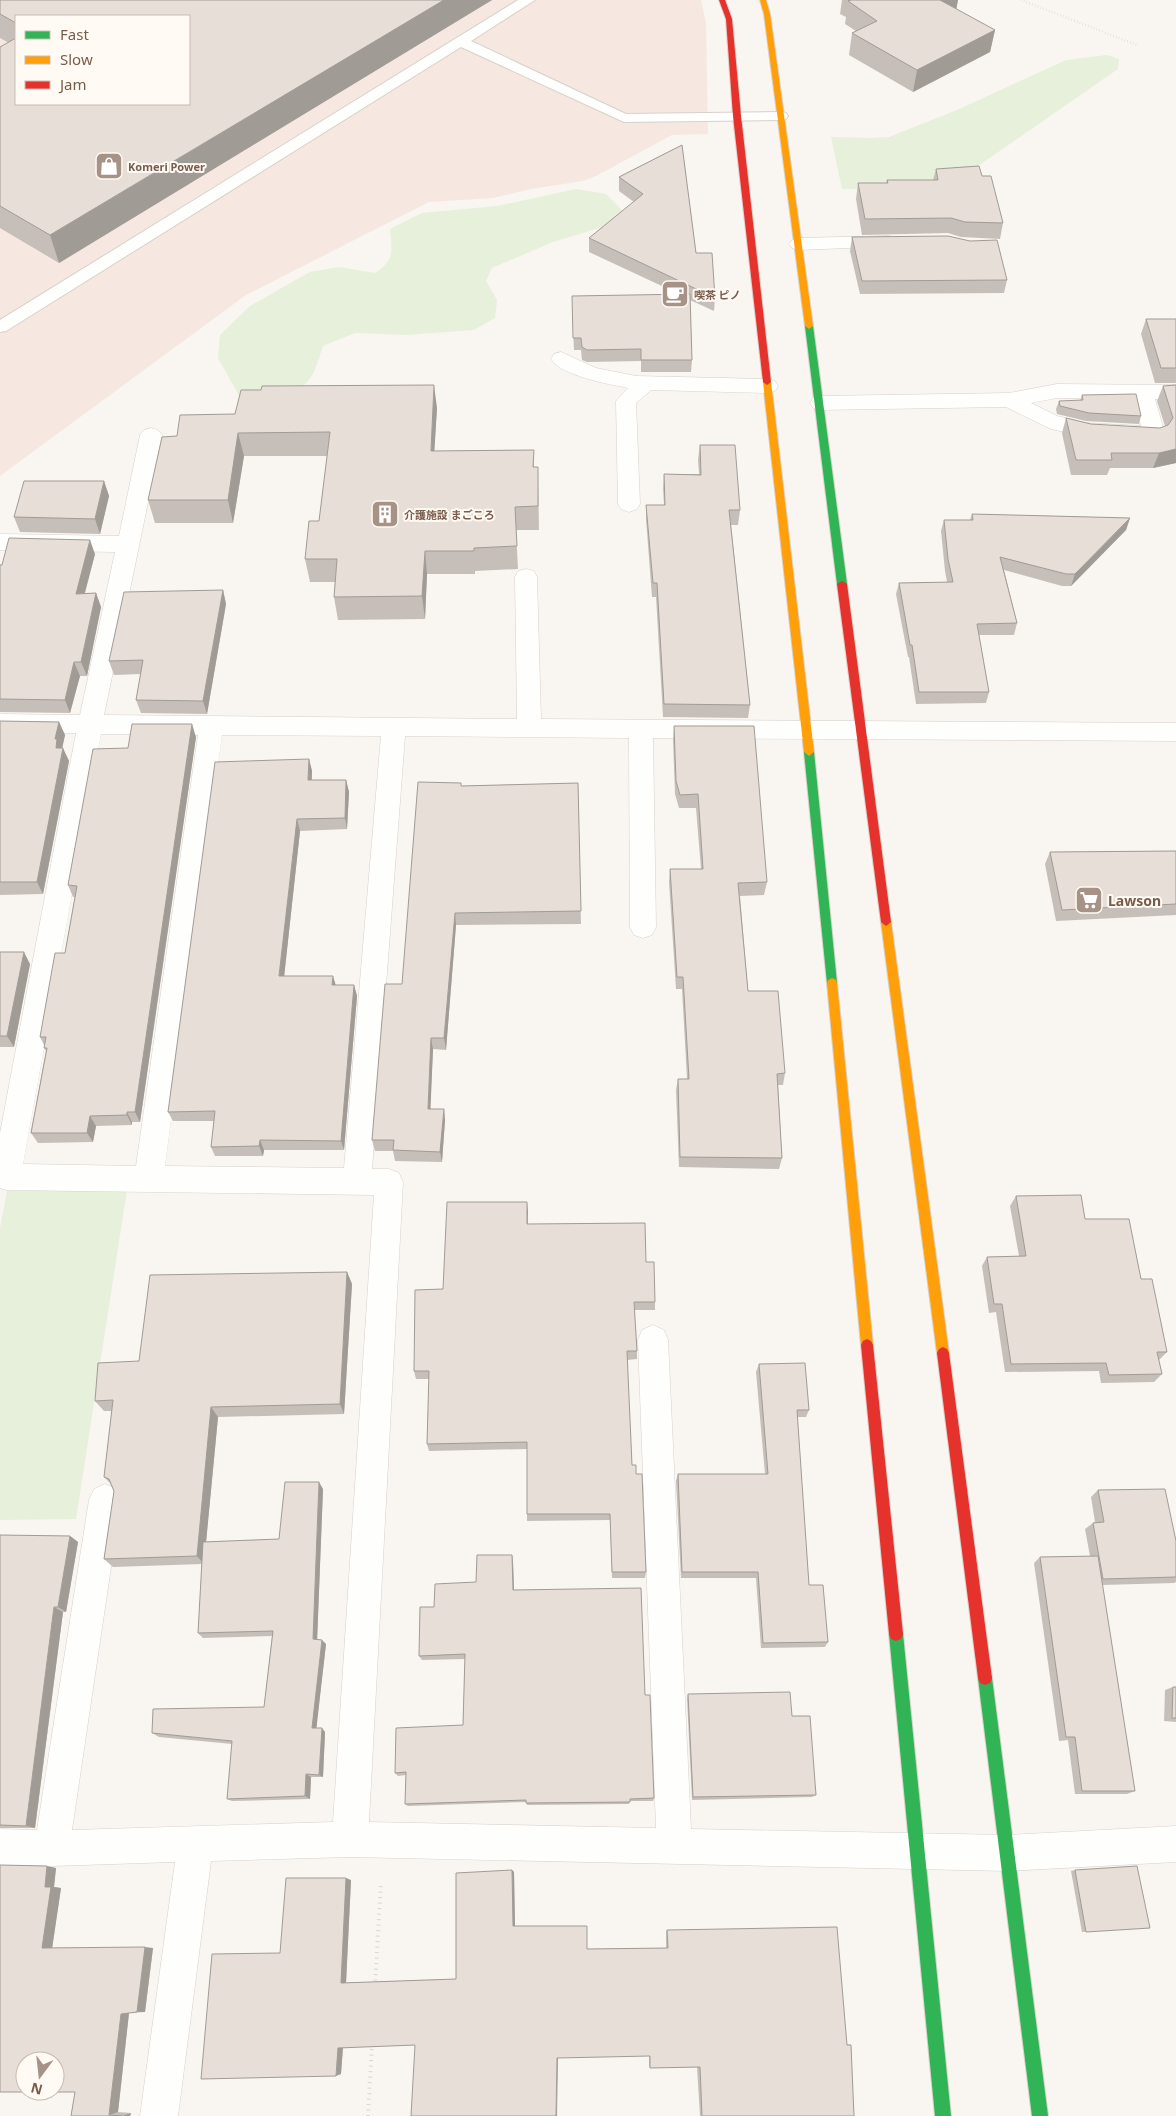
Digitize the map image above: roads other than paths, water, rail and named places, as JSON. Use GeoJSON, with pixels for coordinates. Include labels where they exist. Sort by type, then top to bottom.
{"type":"FeatureCollection","features":[{"type":"Feature","properties":{"kind":"street"},"geometry":{"type":"LineString","coordinates":[[722,0],[729,19],[737,116],[807,729],[943,2116]]}},
{"type":"Feature","properties":{"kind":"street"},"geometry":{"type":"LineString","coordinates":[[763,0],[767,14],[780,116],[800,244],[861,729],[1008,1853],[1040,2116]]}},
{"type":"Feature","properties":{"kind":"street"},"geometry":{"type":"LineString","coordinates":[[800,244],[908,242]]}},
{"type":"Feature","properties":{"kind":"street"},"geometry":{"type":"LineString","coordinates":[[561,359],[590,373],[646,383],[768,386]]}},
{"type":"Feature","properties":{"kind":"street"},"geometry":{"type":"LineString","coordinates":[[629,504],[626,402],[646,383]]}},
{"type":"Feature","properties":{"kind":"street"},"geometry":{"type":"LineString","coordinates":[[820,403],[1009,400],[1057,391],[1176,392]]}},
{"type":"Feature","properties":{"kind":"street"},"geometry":{"type":"LineString","coordinates":[[1009,400],[1051,422],[1086,430],[1154,434],[1143,392]]}},
{"type":"Feature","properties":{"kind":"street"},"geometry":{"type":"LineString","coordinates":[[151,435],[90,725],[3,1176],[389,1182],[367,1840]]}},
{"type":"Feature","properties":{"kind":"street"},"geometry":{"type":"LineString","coordinates":[[0,542],[128,544]]}},
{"type":"Feature","properties":{"kind":"street"},"geometry":{"type":"LineString","coordinates":[[526,577],[528,728]]}},
{"type":"Feature","properties":{"kind":"street"},"geometry":{"type":"LineString","coordinates":[[0,723],[1176,732]]}},
{"type":"Feature","properties":{"kind":"street"},"geometry":{"type":"LineString","coordinates":[[149,1178],[211,726]]}},
{"type":"Feature","properties":{"kind":"street"},"geometry":{"type":"LineString","coordinates":[[357,1182],[394,727]]}},
{"type":"Feature","properties":{"kind":"street"},"geometry":{"type":"LineString","coordinates":[[641,728],[643,926]]}},
{"type":"Feature","properties":{"kind":"street"},"geometry":{"type":"LineString","coordinates":[[653,1340],[674,1846]]}},
{"type":"Feature","properties":{"kind":"street"},"geometry":{"type":"LineString","coordinates":[[52,1848],[105,1500]]}},
{"type":"Feature","properties":{"kind":"street"},"geometry":{"type":"LineString","coordinates":[[0,1847],[52,1848],[367,1840],[1008,1853],[1176,1844]]}},
{"type":"Feature","properties":{"kind":"street"},"geometry":{"type":"LineString","coordinates":[[159,2116],[195,1844]]}},
{"type":"Feature","properties":{"kind":"lane"},"geometry":{"type":"LineString","coordinates":[[0,328],[528,0]]}},
{"type":"Feature","properties":{"kind":"lane"},"geometry":{"type":"LineString","coordinates":[[461,42],[624,118],[780,116]]}},
{"type":"Feature","properties":{"kind":"place","name":"Komeri Power"},"geometry":{"type":"Point","coordinates":[109,166]}},
{"type":"Feature","properties":{"kind":"place","name":"喫茶 ピノ"},"geometry":{"type":"Point","coordinates":[675,294]}},
{"type":"Feature","properties":{"kind":"place","name":"介護施設 まごころ"},"geometry":{"type":"Point","coordinates":[385,514]}},
{"type":"Feature","properties":{"kind":"place","name":"Lawson"},"geometry":{"type":"Point","coordinates":[1089,900]}}]}
